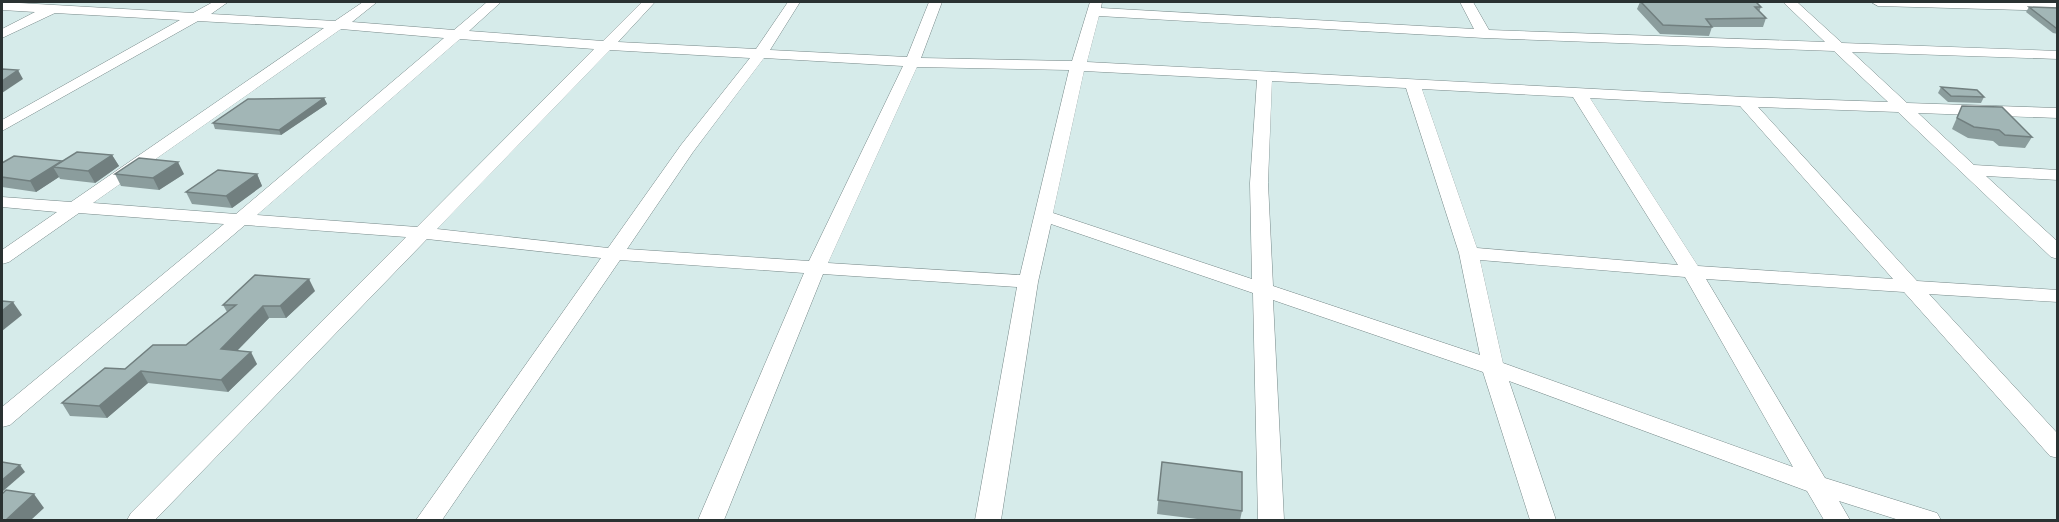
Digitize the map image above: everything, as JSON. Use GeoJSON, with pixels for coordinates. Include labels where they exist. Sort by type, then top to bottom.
{"type":"FeatureCollection","features":[{"type":"Feature","properties":{"kind":"street"},"geometry":{"type":"LineString","coordinates":[[2,34],[68,2]]}},
{"type":"Feature","properties":{"kind":"street"},"geometry":{"type":"LineString","coordinates":[[2,126],[222,2]]}},
{"type":"Feature","properties":{"kind":"street"},"geometry":{"type":"LineString","coordinates":[[2,258],[371,2]]}},
{"type":"Feature","properties":{"kind":"street"},"geometry":{"type":"LineString","coordinates":[[2,418],[240,220],[495,2]]}},
{"type":"Feature","properties":{"kind":"street"},"geometry":{"type":"LineString","coordinates":[[140,520],[649,2]]}},
{"type":"Feature","properties":{"kind":"street"},"geometry":{"type":"LineString","coordinates":[[429,520],[687,149],[761,53],[794,2]]}},
{"type":"Feature","properties":{"kind":"street"},"geometry":{"type":"LineString","coordinates":[[711,520],[816,268],[912,62],[936,2]]}},
{"type":"Feature","properties":{"kind":"street"},"geometry":{"type":"LineString","coordinates":[[1467,2],[1484,34]]}},
{"type":"Feature","properties":{"kind":"street"},"geometry":{"type":"LineString","coordinates":[[1790,2],[2058,253]]}},
{"type":"Feature","properties":{"kind":"street"},"geometry":{"type":"LineString","coordinates":[[1878,2],[2058,7]]}},
{"type":"Feature","properties":{"kind":"street"},"geometry":{"type":"LineString","coordinates":[[2,6],[339,25],[605,45],[912,62],[1078,66],[1413,86],[1745,102],[2058,113]]}},
{"type":"Feature","properties":{"kind":"street"},"geometry":{"type":"LineString","coordinates":[[988,520],[1028,282],[1094,7],[1484,34],[2058,55]]}},
{"type":"Feature","properties":{"kind":"street"},"geometry":{"type":"LineString","coordinates":[[1265,78],[1259,183],[1271,520]]}},
{"type":"Feature","properties":{"kind":"street"},"geometry":{"type":"LineString","coordinates":[[1413,86],[1469,253],[1493,367],[1543,520]]}},
{"type":"Feature","properties":{"kind":"street"},"geometry":{"type":"LineString","coordinates":[[1579,94],[1692,272],[1837,520]]}},
{"type":"Feature","properties":{"kind":"street"},"geometry":{"type":"LineString","coordinates":[[1745,102],[1908,286],[2058,450]]}},
{"type":"Feature","properties":{"kind":"street"},"geometry":{"type":"LineString","coordinates":[[1971,170],[2058,175]]}},
{"type":"Feature","properties":{"kind":"street"},"geometry":{"type":"LineString","coordinates":[[2,202],[423,234],[614,254],[1028,282]]}},
{"type":"Feature","properties":{"kind":"street"},"geometry":{"type":"LineString","coordinates":[[1045,216],[1493,367],[1818,485],[1928,520]]}},
{"type":"Feature","properties":{"kind":"street"},"geometry":{"type":"LineString","coordinates":[[1469,253],[1692,272],[2058,296]]}},
{"type":"Feature","properties":{"kind":"building"},"geometry":{"type":"Polygon","coordinates":[[[1641,2],[1756,2],[1761,7],[1755,7],[1766,18],[1706,19],[1712,27],[1663,25],[1641,2]]]}},
{"type":"Feature","properties":{"kind":"building"},"geometry":{"type":"Polygon","coordinates":[[[2029,7],[2058,8],[2058,28],[2056,28],[2029,7]]]}},
{"type":"Feature","properties":{"kind":"building"},"geometry":{"type":"Polygon","coordinates":[[[2,69],[18,70],[2,81],[2,69]]]}},
{"type":"Feature","properties":{"kind":"building"},"geometry":{"type":"Polygon","coordinates":[[[1941,87],[1977,90],[1984,97],[1951,96],[1941,87]]]}},
{"type":"Feature","properties":{"kind":"building"},"geometry":{"type":"Polygon","coordinates":[[[324,98],[279,130],[213,123],[248,99],[324,98]]]}},
{"type":"Feature","properties":{"kind":"building"},"geometry":{"type":"Polygon","coordinates":[[[1962,106],[2002,107],[2032,137],[2005,135],[1999,130],[1974,127],[1957,118],[1962,106]]]}},
{"type":"Feature","properties":{"kind":"building"},"geometry":{"type":"Polygon","coordinates":[[[77,152],[112,155],[88,171],[53,167],[77,152]]]}},
{"type":"Feature","properties":{"kind":"building"},"geometry":{"type":"Polygon","coordinates":[[[14,156],[62,161],[30,181],[2,177],[2,163],[14,156]]]}},
{"type":"Feature","properties":{"kind":"building"},"geometry":{"type":"Polygon","coordinates":[[[139,158],[178,162],[153,178],[115,174],[139,158]]]}},
{"type":"Feature","properties":{"kind":"building"},"geometry":{"type":"Polygon","coordinates":[[[218,170],[257,174],[226,196],[186,192],[218,170]]]}},
{"type":"Feature","properties":{"kind":"building"},"geometry":{"type":"Polygon","coordinates":[[[255,275],[309,279],[280,306],[263,306],[221,349],[251,352],[221,380],[141,371],[99,406],[62,403],[105,368],[125,369],[153,345],[186,345],[236,305],[223,305],[255,275]]]}},
{"type":"Feature","properties":{"kind":"building"},"geometry":{"type":"Polygon","coordinates":[[[2,301],[13,302],[2,311],[2,301]]]}},
{"type":"Feature","properties":{"kind":"building"},"geometry":{"type":"Polygon","coordinates":[[[2,462],[20,465],[2,480],[2,462]]]}},
{"type":"Feature","properties":{"kind":"building"},"geometry":{"type":"Polygon","coordinates":[[[1162,462],[1242,472],[1242,511],[1158,500],[1162,462]]]}},
{"type":"Feature","properties":{"kind":"building"},"geometry":{"type":"Polygon","coordinates":[[[6,490],[34,494],[6,520],[2,520],[2,494],[6,490]]]}}]}
